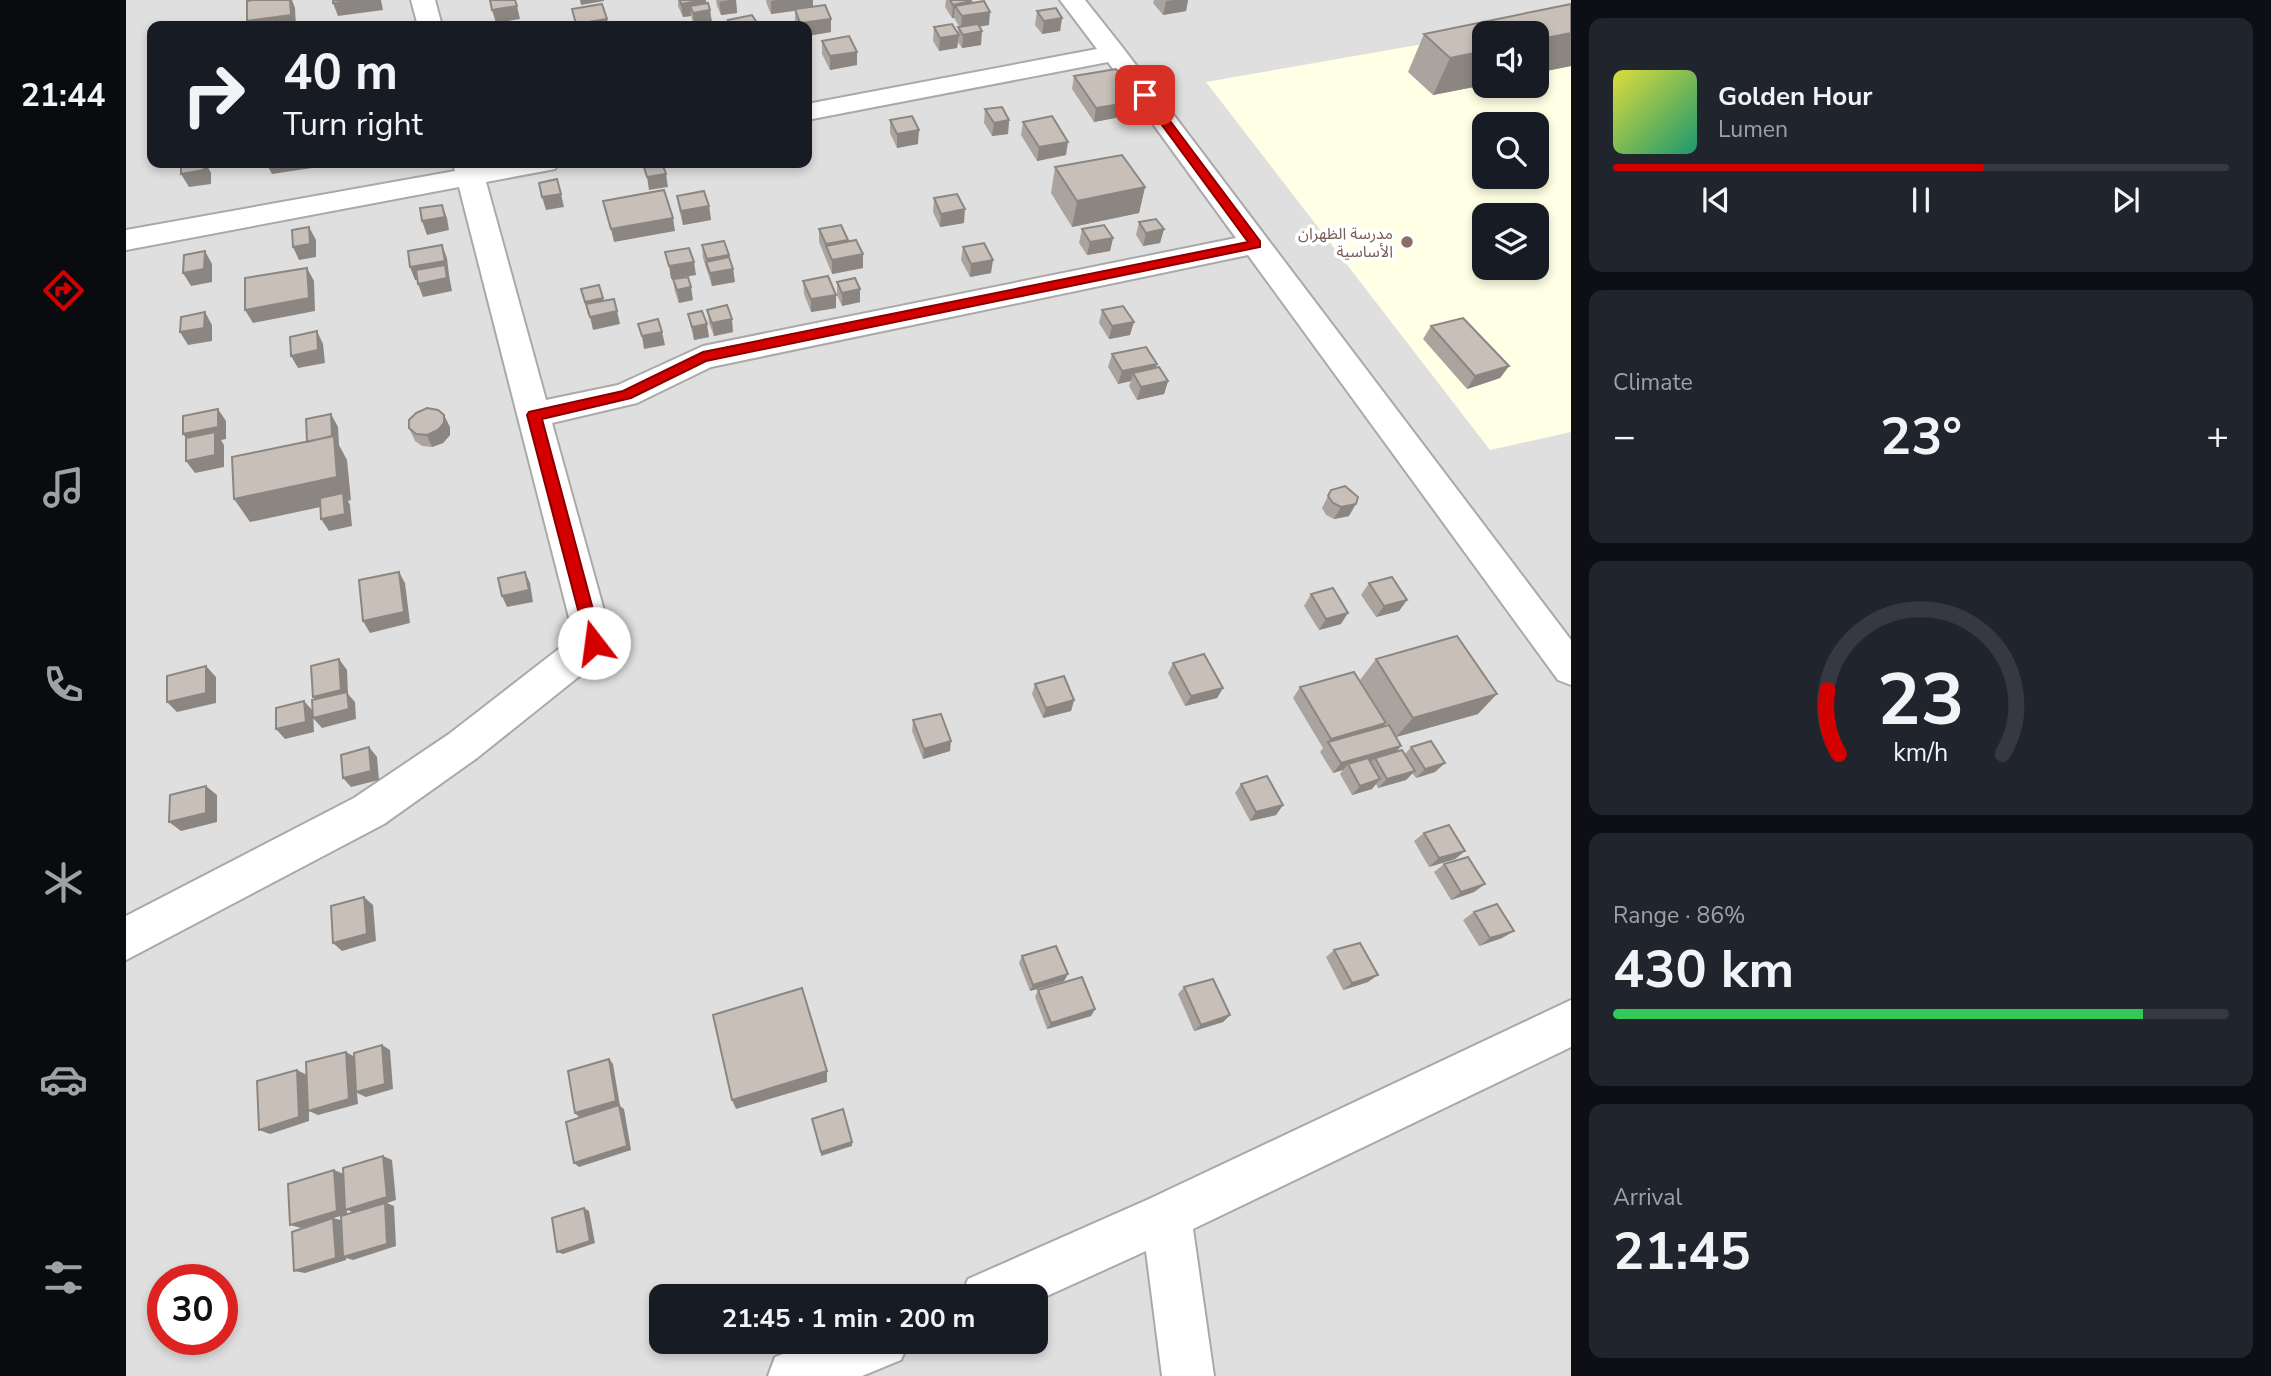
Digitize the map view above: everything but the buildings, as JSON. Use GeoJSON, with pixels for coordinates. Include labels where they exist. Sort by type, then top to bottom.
{"type":"FeatureCollection","features":[{"type":"Feature","properties":{"kind":"street"},"geometry":{"type":"LineString","coordinates":[[423,0],[429,21]]}},
{"type":"Feature","properties":{"kind":"street"},"geometry":{"type":"LineString","coordinates":[[1072,0],[1571,669]]}},
{"type":"Feature","properties":{"kind":"street"},"geometry":{"type":"LineString","coordinates":[[812,111],[1114,53]]}},
{"type":"Feature","properties":{"kind":"street"},"geometry":{"type":"LineString","coordinates":[[126,240],[469,170],[491,168]]}},
{"type":"Feature","properties":{"kind":"street"},"geometry":{"type":"LineString","coordinates":[[126,939],[369,811],[463,746],[594,643],[469,170]]}},
{"type":"Feature","properties":{"kind":"street"},"geometry":{"type":"LineString","coordinates":[[534,415],[626,395],[703,357],[1256,244]]}},
{"type":"Feature","properties":{"kind":"street"},"geometry":{"type":"LineString","coordinates":[[1015,1284],[1166,1216],[1571,1023]]}},
{"type":"Feature","properties":{"kind":"street"},"geometry":{"type":"LineString","coordinates":[[1166,1216],[1188,1376]]}},
{"type":"Feature","properties":{"kind":"street"},"geometry":{"type":"LineString","coordinates":[[794,1376],[852,1354]]}},
{"type":"Feature","properties":{"kind":"shaded area"},"geometry":{"type":"Polygon","coordinates":[[[126,0],[1571,0],[1571,1376],[126,1376],[126,0]]]}},
{"type":"Feature","properties":{"kind":"shaded area","name":"مدرسة الظهران الأساسية"},"geometry":{"type":"Polygon","coordinates":[[[1571,18],[1571,432],[1490,450],[1206,82],[1472,35],[1472,98],[1549,98],[1549,22],[1571,18]]]}},
{"type":"Feature","properties":{"kind":"place","name":"مدرسة الظهران الأساسية"},"geometry":{"type":"Point","coordinates":[1407,242]}},
{"type":"Feature","properties":{"kind":"route"},"geometry":{"type":"LineString","coordinates":[[594,643],[534,415],[626,395],[703,357],[1256,244],[1145,95]]}}]}
